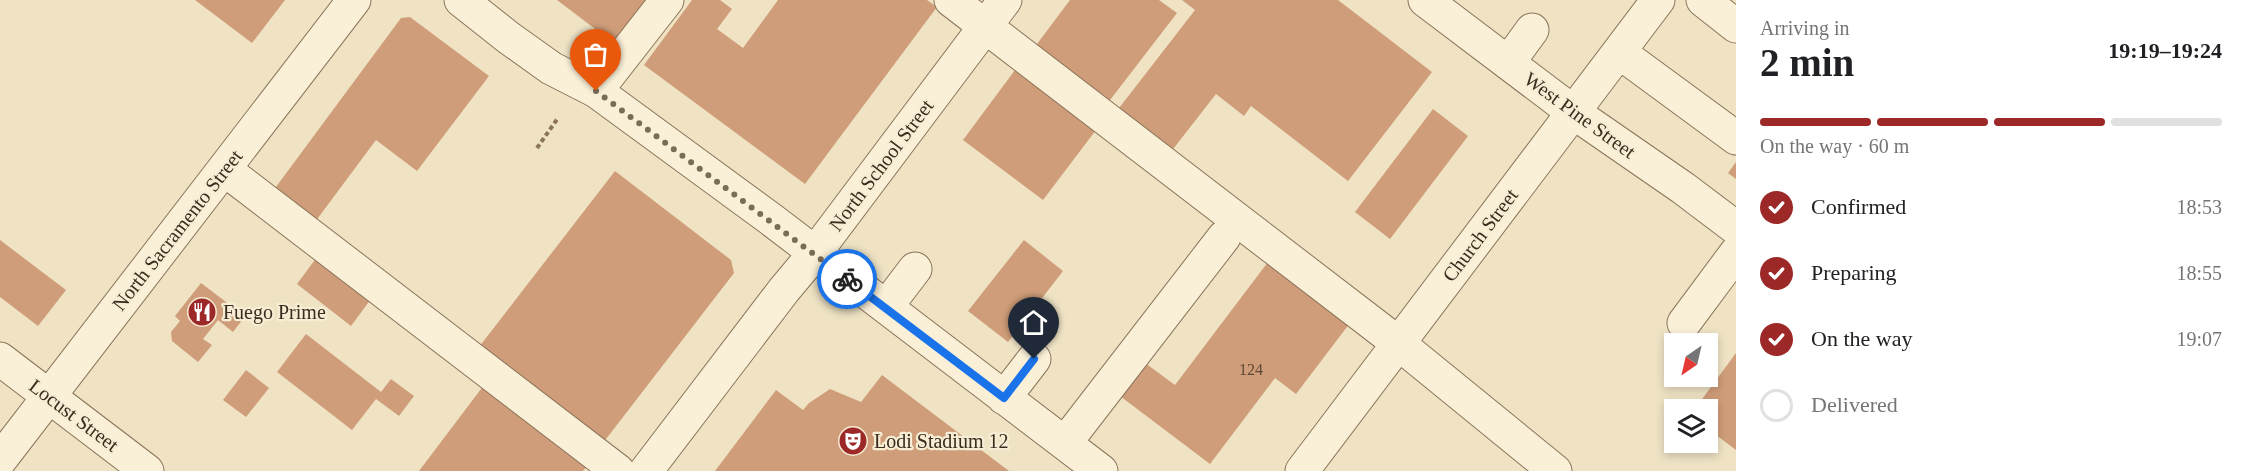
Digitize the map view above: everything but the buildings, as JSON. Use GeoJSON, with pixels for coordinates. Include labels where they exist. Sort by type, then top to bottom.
{"type":"FeatureCollection","features":[{"type":"Feature","properties":{"kind":"street","name":"North Sacramento Street"},"geometry":{"type":"LineString","coordinates":[[0,460],[354,0]]}},
{"type":"Feature","properties":{"kind":"street"},"geometry":{"type":"LineString","coordinates":[[461,0],[551,68],[596,91],[815,253],[1101,471]]}},
{"type":"Feature","properties":{"kind":"street"},"geometry":{"type":"LineString","coordinates":[[596,91],[667,0]]}},
{"type":"Feature","properties":{"kind":"street"},"geometry":{"type":"LineString","coordinates":[[951,0],[1398,343],[1555,471]]}},
{"type":"Feature","properties":{"kind":"street","name":"North School Street"},"geometry":{"type":"LineString","coordinates":[[646,471],[784,290],[815,253],[1005,0]]}},
{"type":"Feature","properties":{"kind":"street","name":"West Pine Street"},"geometry":{"type":"LineString","coordinates":[[1425,0],[1460,10],[1508,63],[1736,228]]}},
{"type":"Feature","properties":{"kind":"street","name":"Church Street"},"geometry":{"type":"LineString","coordinates":[[1302,471],[1658,0]]}},
{"type":"Feature","properties":{"kind":"street"},"geometry":{"type":"LineString","coordinates":[[1703,0],[1736,26]]}},
{"type":"Feature","properties":{"kind":"street"},"geometry":{"type":"LineString","coordinates":[[1508,63],[1532,30]]}},
{"type":"Feature","properties":{"kind":"street"},"geometry":{"type":"LineString","coordinates":[[1618,52],[1736,138]]}},
{"type":"Feature","properties":{"kind":"street"},"geometry":{"type":"LineString","coordinates":[[224,169],[618,471]]}},
{"type":"Feature","properties":{"kind":"street"},"geometry":{"type":"LineString","coordinates":[[1065,443],[1224,237]]}},
{"type":"Feature","properties":{"kind":"street"},"geometry":{"type":"LineString","coordinates":[[1684,323],[1736,253]]}},
{"type":"Feature","properties":{"kind":"street"},"geometry":{"type":"LineString","coordinates":[[886,307],[915,269]]}},
{"type":"Feature","properties":{"kind":"street","name":"Locust Street"},"geometry":{"type":"LineString","coordinates":[[0,359],[147,471]]}},
{"type":"Feature","properties":{"kind":"street"},"geometry":{"type":"LineString","coordinates":[[1004,398],[1034,359]]}},
{"type":"Feature","properties":{"kind":"path"},"geometry":{"type":"LineString","coordinates":[[537,148],[558,118]]}},
{"type":"Feature","properties":{"kind":"way so far"},"geometry":{"type":"LineString","coordinates":[[596,91],[772,220],[847,279]]}},
{"type":"Feature","properties":{"kind":"place","name":"Fuego Prime"},"geometry":{"type":"Point","coordinates":[202,312]}},
{"type":"Feature","properties":{"kind":"place","name":"Lodi Stadium 12"},"geometry":{"type":"Point","coordinates":[853,441]}},
{"type":"Feature","properties":{"kind":"route"},"geometry":{"type":"LineString","coordinates":[[847,279],[1004,398],[1034,359]]}}]}
